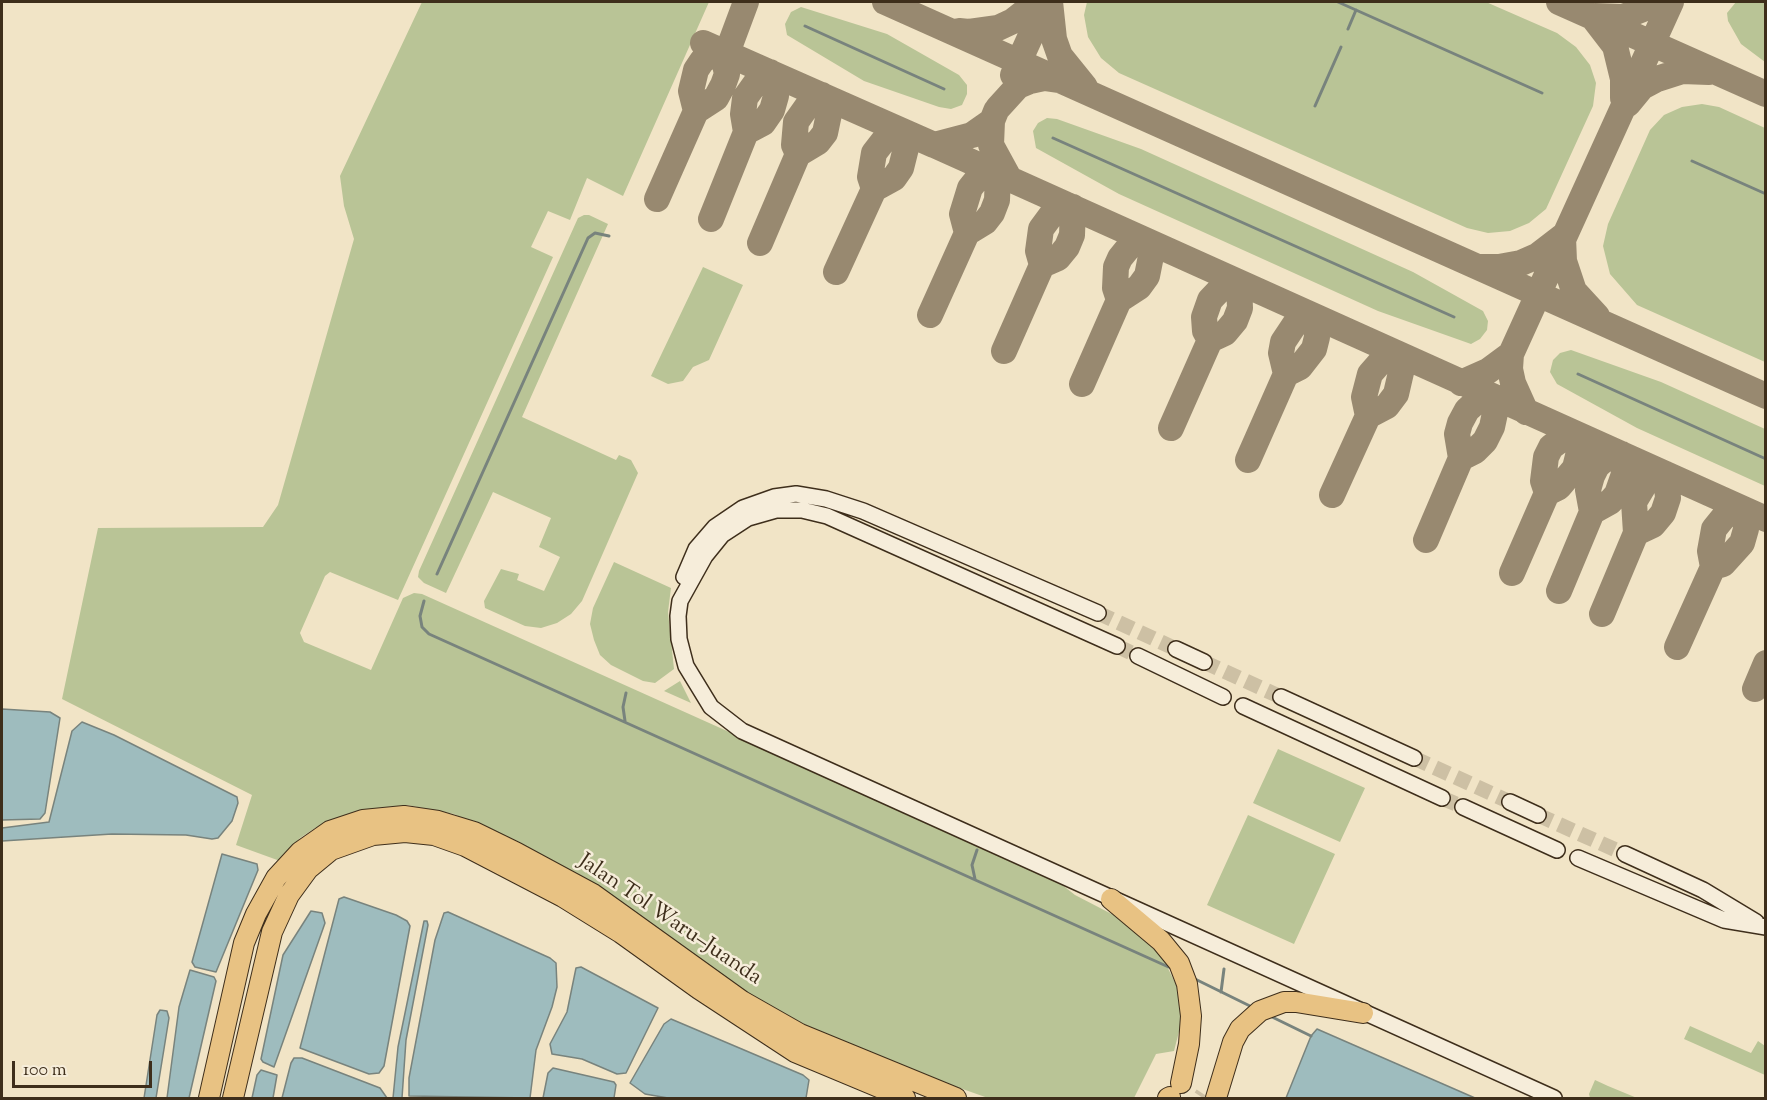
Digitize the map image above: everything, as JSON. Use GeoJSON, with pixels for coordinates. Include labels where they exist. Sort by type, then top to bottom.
{"type":"FeatureCollection","features":[{"type":"Feature","properties":{"kind":"highway","name":"Jalan Tol Waru–Juanda"},"geometry":{"type":"LineString","coordinates":[[209,1098],[244,943],[256,914],[276,878],[300,852],[330,831],[383,816],[421,818],[474,832],[593,894],[742,1001],[800,1034],[956,1098]]}},
{"type":"Feature","properties":{"kind":"highway","name":"Jalan Tol Waru–Juanda"},"geometry":{"type":"LineString","coordinates":[[233,1098],[272,932],[289,895],[317,859],[331,850],[373,835],[405,832],[435,835],[465,846],[563,897],[621,933],[699,989],[795,1052],[905,1098]]}},
{"type":"Feature","properties":{"kind":"highway"},"geometry":{"type":"LineString","coordinates":[[1111,899],[1147,927],[1179,963],[1187,984],[1190,1035],[1173,1093]]}},
{"type":"Feature","properties":{"kind":"highway"},"geometry":{"type":"LineString","coordinates":[[1210,1097],[1240,1029],[1251,1016],[1284,1002],[1311,1002],[1363,1012]]}},
{"type":"Feature","properties":{"kind":"street"},"geometry":{"type":"LineString","coordinates":[[1098,613],[862,511],[826,499],[796,494],[774,497],[743,508],[715,527],[696,549],[684,576],[680,601],[679,639],[686,666],[711,707],[742,731],[1554,1098]]}},
{"type":"Feature","properties":{"kind":"street"},"geometry":{"type":"LineString","coordinates":[[680,601],[705,556],[722,535],[748,518],[776,510],[802,510],[827,516],[1117,646]]}},
{"type":"Feature","properties":{"kind":"street"},"geometry":{"type":"LineString","coordinates":[[862,511],[888,543]]}},
{"type":"Feature","properties":{"kind":"street"},"geometry":{"type":"LineString","coordinates":[[1176,649],[1204,662]]}},
{"type":"Feature","properties":{"kind":"street"},"geometry":{"type":"LineString","coordinates":[[1138,656],[1223,697]]}},
{"type":"Feature","properties":{"kind":"street"},"geometry":{"type":"LineString","coordinates":[[1281,697],[1414,758]]}},
{"type":"Feature","properties":{"kind":"street"},"geometry":{"type":"LineString","coordinates":[[1243,706],[1442,798]]}},
{"type":"Feature","properties":{"kind":"street"},"geometry":{"type":"LineString","coordinates":[[1510,802],[1538,814]]}},
{"type":"Feature","properties":{"kind":"street"},"geometry":{"type":"LineString","coordinates":[[1462,807],[1557,850]]}},
{"type":"Feature","properties":{"kind":"street"},"geometry":{"type":"LineString","coordinates":[[1625,854],[1703,890],[1764,926]]}},
{"type":"Feature","properties":{"kind":"street"},"geometry":{"type":"LineString","coordinates":[[1578,858],[1724,920],[1764,926]]}},
{"type":"Feature","properties":{"kind":"green space"},"geometry":{"type":"Polygon","coordinates":[[[422,2],[709,2],[623,196],[587,178],[570,220],[548,211],[531,247],[553,257],[398,600],[330,572],[325,576],[300,633],[304,642],[371,670],[403,598],[414,593],[422,594],[1052,877],[1075,895],[1129,923],[1151,941],[1163,958],[1179,991],[1182,1020],[1174,1051],[1156,1054],[1134,1098],[988,1098],[889,1063],[796,1022],[748,995],[693,953],[578,874],[454,814],[407,805],[360,810],[315,828],[300,838],[280,861],[236,845],[252,795],[62,699],[98,528],[263,527],[278,505],[354,239],[344,206],[340,176],[422,2]]]}},
{"type":"Feature","properties":{"kind":"green space"},"geometry":{"type":"Polygon","coordinates":[[[1087,2],[1486,2],[1557,33],[1576,47],[1590,65],[1596,83],[1593,106],[1546,209],[1529,223],[1510,231],[1488,233],[1467,228],[1119,73],[1101,58],[1088,37],[1084,15],[1087,2]]]}},
{"type":"Feature","properties":{"kind":"green space"},"geometry":{"type":"Polygon","coordinates":[[[1736,2],[1765,2],[1765,62],[1741,44],[1728,21],[1727,13],[1736,2]]]}},
{"type":"Feature","properties":{"kind":"green space"},"geometry":{"type":"Polygon","coordinates":[[[801,7],[887,34],[959,75],[967,85],[967,94],[962,105],[951,109],[939,107],[864,81],[787,35],[785,24],[791,12],[801,7]]]}},
{"type":"Feature","properties":{"kind":"green space"},"geometry":{"type":"Polygon","coordinates":[[[1702,104],[1719,107],[1765,128],[1765,362],[1637,305],[1610,274],[1603,246],[1608,224],[1650,130],[1664,115],[1682,107],[1702,104]]]}},
{"type":"Feature","properties":{"kind":"green space"},"geometry":{"type":"Polygon","coordinates":[[[1047,118],[1057,119],[1141,149],[1413,272],[1483,311],[1488,321],[1487,330],[1480,339],[1471,344],[1378,311],[1119,194],[1036,148],[1033,131],[1038,123],[1047,118]]]}},
{"type":"Feature","properties":{"kind":"green space"},"geometry":{"type":"Polygon","coordinates":[[[584,215],[608,224],[522,417],[616,460],[619,455],[631,460],[638,473],[582,601],[571,614],[557,623],[541,628],[525,626],[485,608],[484,601],[501,569],[519,574],[517,580],[544,591],[560,557],[539,547],[551,518],[493,492],[446,593],[424,583],[418,577],[578,218],[584,215]]]}},
{"type":"Feature","properties":{"kind":"green space"},"geometry":{"type":"Polygon","coordinates":[[[703,267],[743,285],[709,360],[693,367],[683,381],[668,384],[651,376],[703,267]]]}},
{"type":"Feature","properties":{"kind":"green space"},"geometry":{"type":"Polygon","coordinates":[[[1571,350],[1661,382],[1765,429],[1765,486],[1637,428],[1557,384],[1550,372],[1553,360],[1560,353],[1571,350]]]}},
{"type":"Feature","properties":{"kind":"green space"},"geometry":{"type":"Polygon","coordinates":[[[614,562],[671,588],[668,612],[674,669],[655,683],[643,681],[611,665],[600,655],[594,640],[590,624],[593,608],[614,562]]]}},
{"type":"Feature","properties":{"kind":"green space"},"geometry":{"type":"Polygon","coordinates":[[[680,681],[691,703],[664,691],[680,681]]]}},
{"type":"Feature","properties":{"kind":"green space"},"geometry":{"type":"Polygon","coordinates":[[[1278,749],[1365,788],[1340,842],[1253,803],[1278,749]]]}},
{"type":"Feature","properties":{"kind":"green space"},"geometry":{"type":"Polygon","coordinates":[[[1248,815],[1335,854],[1294,944],[1207,905],[1248,815]]]}},
{"type":"Feature","properties":{"kind":"green space"},"geometry":{"type":"Polygon","coordinates":[[[1690,1026],[1751,1053],[1758,1041],[1765,1046],[1765,1075],[1684,1039],[1690,1026]]]}},
{"type":"Feature","properties":{"kind":"green space"},"geometry":{"type":"Polygon","coordinates":[[[1595,1080],[1637,1098],[1590,1098],[1589,1094],[1595,1080]]]}},
{"type":"Feature","properties":{"kind":"water"},"geometry":{"type":"Polygon","coordinates":[[[2,709],[50,712],[60,718],[45,813],[40,819],[2,820],[2,709]]]}},
{"type":"Feature","properties":{"kind":"water"},"geometry":{"type":"Polygon","coordinates":[[[82,722],[114,735],[237,797],[238,803],[232,821],[218,838],[212,839],[186,835],[112,834],[2,841],[2,828],[49,822],[72,731],[82,722]]]}},
{"type":"Feature","properties":{"kind":"water"},"geometry":{"type":"Polygon","coordinates":[[[222,854],[257,864],[258,870],[216,972],[195,967],[192,962],[222,854]]]}},
{"type":"Feature","properties":{"kind":"water"},"geometry":{"type":"Polygon","coordinates":[[[344,897],[396,915],[407,921],[410,926],[384,1066],[379,1073],[369,1074],[300,1048],[339,899],[344,897]]]}},
{"type":"Feature","properties":{"kind":"water"},"geometry":{"type":"Polygon","coordinates":[[[311,911],[322,913],[325,923],[274,1067],[261,1059],[283,955],[311,911]]]}},
{"type":"Feature","properties":{"kind":"water"},"geometry":{"type":"Polygon","coordinates":[[[448,912],[550,958],[556,963],[557,987],[536,1050],[530,1098],[409,1096],[409,1078],[435,940],[444,913],[448,912]]]}},
{"type":"Feature","properties":{"kind":"water"},"geometry":{"type":"Polygon","coordinates":[[[424,921],[427,921],[428,925],[406,1040],[402,1098],[393,1098],[398,1047],[424,921]]]}},
{"type":"Feature","properties":{"kind":"water"},"geometry":{"type":"Polygon","coordinates":[[[581,967],[658,1008],[626,1073],[617,1074],[582,1059],[552,1054],[550,1044],[567,1012],[576,968],[581,967]]]}},
{"type":"Feature","properties":{"kind":"water"},"geometry":{"type":"Polygon","coordinates":[[[190,970],[214,977],[216,981],[189,1098],[167,1098],[179,1007],[190,970]]]}},
{"type":"Feature","properties":{"kind":"water"},"geometry":{"type":"Polygon","coordinates":[[[160,1010],[167,1011],[169,1018],[156,1098],[144,1098],[157,1015],[160,1010]]]}},
{"type":"Feature","properties":{"kind":"water"},"geometry":{"type":"Polygon","coordinates":[[[671,1019],[803,1075],[809,1080],[806,1098],[668,1098],[645,1094],[630,1083],[664,1024],[671,1019]]]}},
{"type":"Feature","properties":{"kind":"water"},"geometry":{"type":"Polygon","coordinates":[[[1317,1029],[1475,1098],[1286,1098],[1311,1036],[1317,1029]]]}},
{"type":"Feature","properties":{"kind":"water"},"geometry":{"type":"Polygon","coordinates":[[[294,1058],[302,1058],[380,1088],[387,1098],[282,1098],[294,1058]]]}},
{"type":"Feature","properties":{"kind":"water"},"geometry":{"type":"Polygon","coordinates":[[[553,1068],[614,1082],[616,1085],[614,1098],[543,1098],[548,1073],[553,1068]]]}},
{"type":"Feature","properties":{"kind":"water"},"geometry":{"type":"Polygon","coordinates":[[[261,1070],[277,1075],[273,1098],[252,1098],[257,1075],[261,1070]]]}},
{"type":"Feature","properties":{"kind":"waterway"},"geometry":{"type":"LineString","coordinates":[[1338,2],[1542,93]]}},
{"type":"Feature","properties":{"kind":"waterway"},"geometry":{"type":"LineString","coordinates":[[1348,29],[1356,10]]}},
{"type":"Feature","properties":{"kind":"waterway"},"geometry":{"type":"LineString","coordinates":[[805,26],[944,89]]}},
{"type":"Feature","properties":{"kind":"waterway"},"geometry":{"type":"LineString","coordinates":[[1315,106],[1341,47]]}},
{"type":"Feature","properties":{"kind":"waterway"},"geometry":{"type":"LineString","coordinates":[[1053,138],[1454,317]]}},
{"type":"Feature","properties":{"kind":"waterway"},"geometry":{"type":"LineString","coordinates":[[1692,161],[1766,194]]}},
{"type":"Feature","properties":{"kind":"waterway"},"geometry":{"type":"LineString","coordinates":[[437,574],[588,238],[595,233],[609,236]]}},
{"type":"Feature","properties":{"kind":"waterway"},"geometry":{"type":"LineString","coordinates":[[1578,374],[1766,459]]}},
{"type":"Feature","properties":{"kind":"waterway"},"geometry":{"type":"LineString","coordinates":[[424,601],[420,616],[422,627],[429,634],[1173,969]]}},
{"type":"Feature","properties":{"kind":"waterway"},"geometry":{"type":"LineString","coordinates":[[625,721],[623,707],[626,693]]}},
{"type":"Feature","properties":{"kind":"waterway"},"geometry":{"type":"LineString","coordinates":[[975,879],[972,865],[977,850]]}},
{"type":"Feature","properties":{"kind":"waterway"},"geometry":{"type":"LineString","coordinates":[[1221,992],[1224,969]]}},
{"type":"Feature","properties":{"kind":"waterway"},"geometry":{"type":"LineString","coordinates":[[1193,978],[1252,1007]]}},
{"type":"Feature","properties":{"kind":"waterway"},"geometry":{"type":"LineString","coordinates":[[1268,1015],[1311,1036]]}},
{"type":"Feature","properties":{"kind":"taxiway"},"geometry":{"type":"LineString","coordinates":[[727,53],[746,2]]}},
{"type":"Feature","properties":{"kind":"taxiway"},"geometry":{"type":"LineString","coordinates":[[885,2],[1766,396]]}},
{"type":"Feature","properties":{"kind":"taxiway"},"geometry":{"type":"LineString","coordinates":[[959,31],[998,28],[1013,21],[1037,2]]}},
{"type":"Feature","properties":{"kind":"taxiway"},"geometry":{"type":"LineString","coordinates":[[1013,75],[1046,2]]}},
{"type":"Feature","properties":{"kind":"taxiway"},"geometry":{"type":"LineString","coordinates":[[1050,2],[1054,39],[1060,56],[1085,87]]}},
{"type":"Feature","properties":{"kind":"taxiway"},"geometry":{"type":"LineString","coordinates":[[1559,2],[1766,94]]}},
{"type":"Feature","properties":{"kind":"taxiway"},"geometry":{"type":"LineString","coordinates":[[1595,16],[1623,17],[1661,2]]}},
{"type":"Feature","properties":{"kind":"taxiway"},"geometry":{"type":"LineString","coordinates":[[1526,412],[1513,383],[1510,369],[1511,354],[1671,2]]}},
{"type":"Feature","properties":{"kind":"taxiway"},"geometry":{"type":"LineString","coordinates":[[1595,20],[1615,46],[1623,79],[1623,98]]}},
{"type":"Feature","properties":{"kind":"taxiway"},"geometry":{"type":"LineString","coordinates":[[703,43],[934,145],[972,135],[992,121]]}},
{"type":"Feature","properties":{"kind":"taxiway"},"geometry":{"type":"LineString","coordinates":[[657,199],[696,111],[691,91],[696,70],[702,61],[718,49]]}},
{"type":"Feature","properties":{"kind":"taxiway"},"geometry":{"type":"LineString","coordinates":[[696,111],[716,98],[723,85],[727,74],[722,51]]}},
{"type":"Feature","properties":{"kind":"taxiway"},"geometry":{"type":"LineString","coordinates":[[1628,104],[1642,87],[1657,79],[1682,71],[1709,72]]}},
{"type":"Feature","properties":{"kind":"taxiway"},"geometry":{"type":"LineString","coordinates":[[711,219],[746,132],[743,114],[745,98],[760,77],[770,72],[776,96],[772,110],[763,123],[746,132]]}},
{"type":"Feature","properties":{"kind":"taxiway"},"geometry":{"type":"LineString","coordinates":[[998,108],[1018,86],[1044,78],[1058,80]]}},
{"type":"Feature","properties":{"kind":"taxiway"},"geometry":{"type":"LineString","coordinates":[[760,243],[798,154],[794,145],[796,122],[813,98],[822,95],[829,102],[830,109],[825,133],[818,142],[798,154]]}},
{"type":"Feature","properties":{"kind":"taxiway"},"geometry":{"type":"LineString","coordinates":[[996,111],[992,121],[991,145],[1009,178]]}},
{"type":"Feature","properties":{"kind":"taxiway"},"geometry":{"type":"LineString","coordinates":[[836,272],[874,189],[894,178],[901,168],[907,144],[902,131],[888,135],[874,153],[870,177],[874,189]]}},
{"type":"Feature","properties":{"kind":"taxiway"},"geometry":{"type":"LineString","coordinates":[[934,145],[1766,519]]}},
{"type":"Feature","properties":{"kind":"taxiway"},"geometry":{"type":"LineString","coordinates":[[930,315],[967,233],[962,214],[970,188],[978,178],[992,170]]}},
{"type":"Feature","properties":{"kind":"taxiway"},"geometry":{"type":"LineString","coordinates":[[967,233],[985,222],[992,213],[997,200],[998,173]]}},
{"type":"Feature","properties":{"kind":"taxiway"},"geometry":{"type":"LineString","coordinates":[[1004,351],[1042,265],[1038,251],[1041,229],[1055,210],[1065,204]]}},
{"type":"Feature","properties":{"kind":"taxiway"},"geometry":{"type":"LineString","coordinates":[[1042,265],[1058,258],[1067,247],[1072,235],[1073,207]]}},
{"type":"Feature","properties":{"kind":"taxiway"},"geometry":{"type":"LineString","coordinates":[[1480,267],[1499,267],[1521,263],[1537,256],[1563,236]]}},
{"type":"Feature","properties":{"kind":"taxiway"},"geometry":{"type":"LineString","coordinates":[[1119,300],[1115,288],[1116,267],[1120,258],[1137,237]]}},
{"type":"Feature","properties":{"kind":"taxiway"},"geometry":{"type":"LineString","coordinates":[[1563,237],[1564,261],[1574,291],[1597,316]]}},
{"type":"Feature","properties":{"kind":"taxiway"},"geometry":{"type":"LineString","coordinates":[[1082,384],[1119,300],[1139,287],[1147,276],[1151,256],[1149,243]]}},
{"type":"Feature","properties":{"kind":"taxiway"},"geometry":{"type":"LineString","coordinates":[[1210,340],[1205,331],[1204,317],[1210,300],[1230,279]]}},
{"type":"Feature","properties":{"kind":"taxiway"},"geometry":{"type":"LineString","coordinates":[[1171,428],[1210,340],[1225,333],[1235,321],[1240,308],[1239,284]]}},
{"type":"Feature","properties":{"kind":"taxiway"},"geometry":{"type":"LineString","coordinates":[[1286,374],[1281,353],[1283,342],[1297,321],[1307,315]]}},
{"type":"Feature","properties":{"kind":"taxiway"},"geometry":{"type":"LineString","coordinates":[[1248,460],[1286,374],[1300,367],[1314,349],[1317,337],[1316,318]]}},
{"type":"Feature","properties":{"kind":"taxiway"},"geometry":{"type":"LineString","coordinates":[[1332,495],[1368,416],[1364,397],[1370,374],[1384,358],[1392,353]]}},
{"type":"Feature","properties":{"kind":"taxiway"},"geometry":{"type":"LineString","coordinates":[[1461,383],[1488,371],[1511,354]]}},
{"type":"Feature","properties":{"kind":"taxiway"},"geometry":{"type":"LineString","coordinates":[[1368,416],[1387,406],[1396,394],[1402,368],[1399,356]]}},
{"type":"Feature","properties":{"kind":"taxiway"},"geometry":{"type":"LineString","coordinates":[[1461,458],[1457,434],[1460,423],[1467,410],[1485,394]]}},
{"type":"Feature","properties":{"kind":"taxiway"},"geometry":{"type":"LineString","coordinates":[[1426,540],[1461,458],[1475,451],[1485,441],[1492,427],[1495,413],[1491,397]]}},
{"type":"Feature","properties":{"kind":"taxiway"},"geometry":{"type":"LineString","coordinates":[[1512,573],[1547,493],[1543,481],[1546,457],[1551,447],[1571,432]]}},
{"type":"Feature","properties":{"kind":"taxiway"},"geometry":{"type":"LineString","coordinates":[[1547,493],[1559,487],[1575,468],[1580,448],[1578,435]]}},
{"type":"Feature","properties":{"kind":"taxiway"},"geometry":{"type":"LineString","coordinates":[[1592,512],[1588,490],[1592,476],[1597,466],[1614,451]]}},
{"type":"Feature","properties":{"kind":"taxiway"},"geometry":{"type":"LineString","coordinates":[[1559,591],[1592,512],[1610,502],[1617,494],[1624,474],[1622,454]]}},
{"type":"Feature","properties":{"kind":"taxiway"},"geometry":{"type":"LineString","coordinates":[[1602,614],[1636,533],[1634,502],[1646,482],[1658,471]]}},
{"type":"Feature","properties":{"kind":"taxiway"},"geometry":{"type":"LineString","coordinates":[[1636,533],[1653,525],[1663,513],[1668,498],[1666,474]]}},
{"type":"Feature","properties":{"kind":"taxiway"},"geometry":{"type":"LineString","coordinates":[[1677,647],[1713,567],[1710,551],[1714,529],[1727,513],[1737,506],[1745,517],[1746,529],[1742,543],[1723,564],[1713,567]]}},
{"type":"Feature","properties":{"kind":"taxiway"},"geometry":{"type":"LineString","coordinates":[[1755,689],[1766,663]]}},
{"type":"Feature","properties":{"kind":"tunnel"},"geometry":{"type":"LineString","coordinates":[[1098,613],[1176,649]]}},
{"type":"Feature","properties":{"kind":"tunnel"},"geometry":{"type":"LineString","coordinates":[[1117,646],[1138,656]]}},
{"type":"Feature","properties":{"kind":"tunnel"},"geometry":{"type":"LineString","coordinates":[[1204,662],[1281,697]]}},
{"type":"Feature","properties":{"kind":"tunnel"},"geometry":{"type":"LineString","coordinates":[[1414,758],[1510,802]]}},
{"type":"Feature","properties":{"kind":"tunnel"},"geometry":{"type":"LineString","coordinates":[[1442,798],[1463,807]]}},
{"type":"Feature","properties":{"kind":"tunnel"},"geometry":{"type":"LineString","coordinates":[[1538,815],[1625,854]]}}]}
